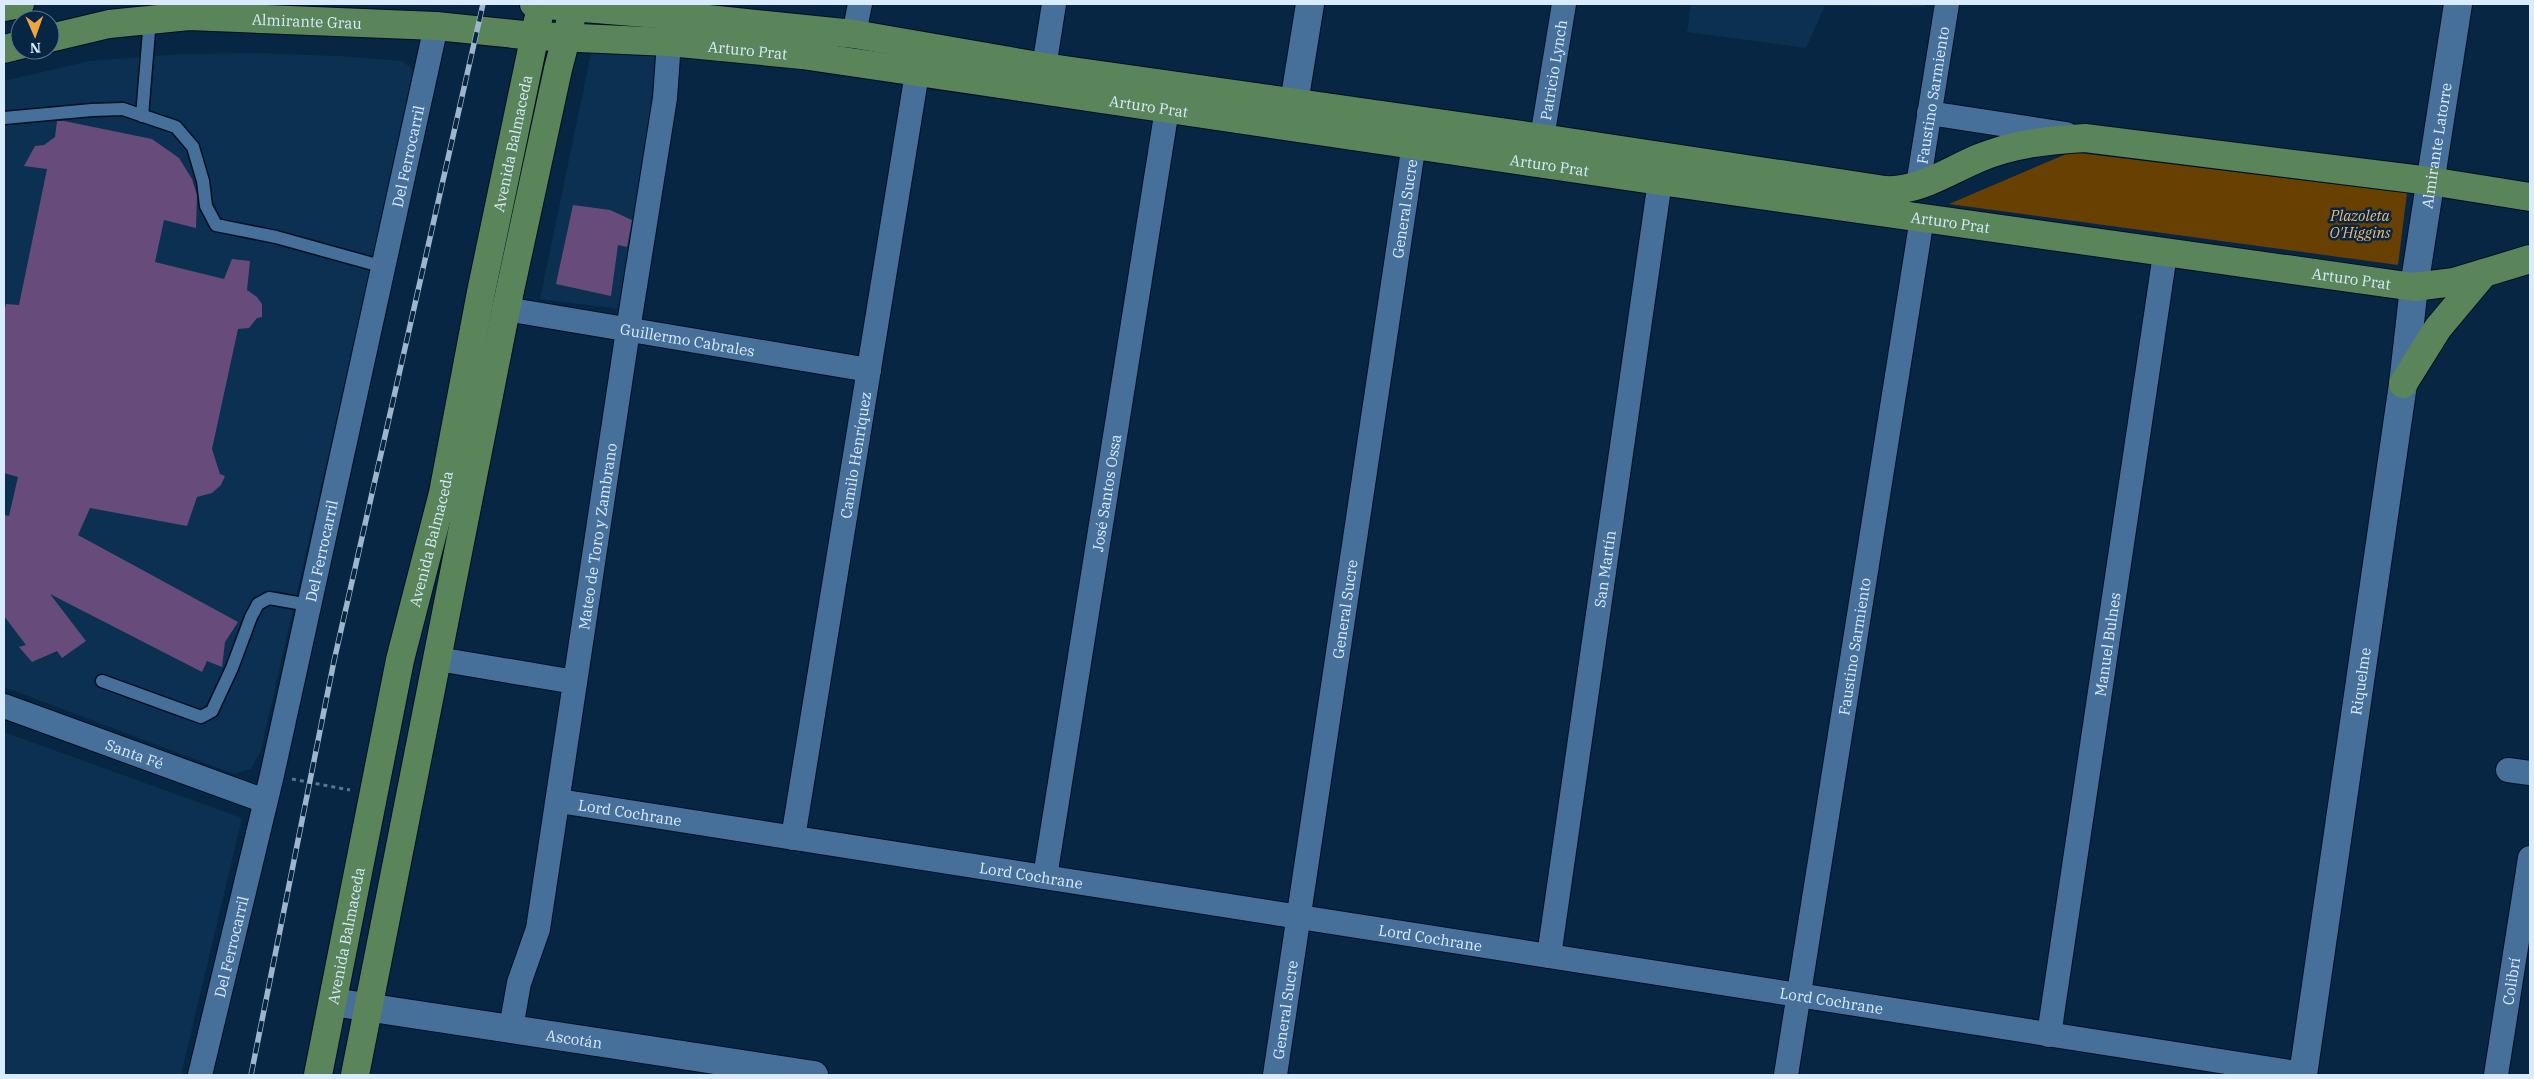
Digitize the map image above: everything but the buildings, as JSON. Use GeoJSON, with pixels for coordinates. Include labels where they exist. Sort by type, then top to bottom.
{"type":"FeatureCollection","features":[{"type":"Feature","properties":{"kind":"main road"},"geometry":{"type":"LineString","coordinates":[[4,7],[20,4]]}},
{"type":"Feature","properties":{"kind":"main road"},"geometry":{"type":"LineString","coordinates":[[534,4],[575,5]]}},
{"type":"Feature","properties":{"kind":"main road","name":"Avenida Balmaceda"},"geometry":{"type":"LineString","coordinates":[[318,1075],[409,620],[445,484],[481,292],[541,4]]}},
{"type":"Feature","properties":{"kind":"main road","name":"Avenida Balmaceda"},"geometry":{"type":"LineString","coordinates":[[355,1075],[370,1008],[506,309],[566,36],[575,5]]}},
{"type":"Feature","properties":{"kind":"main road","name":"Arturo Prat"},"geometry":{"type":"LineString","coordinates":[[575,5],[854,34],[1044,67],[1542,138],[1885,190],[1898,191],[1918,185],[1979,158],[2012,147],[2040,141],[2084,138],[2430,181],[2530,197]]}},
{"type":"Feature","properties":{"kind":"main road","name":"Almirante Grau"},"geometry":{"type":"LineString","coordinates":[[60,36],[109,24],[151,11],[189,16],[436,26],[534,36],[566,36]]}},
{"type":"Feature","properties":{"kind":"main road","name":"Arturo Prat"},"geometry":{"type":"LineString","coordinates":[[566,36],[669,42],[802,55],[2165,254],[2414,287],[2441,285],[2530,259]]}},
{"type":"Feature","properties":{"kind":"main road"},"geometry":{"type":"LineString","coordinates":[[2403,384],[2438,328],[2484,273]]}},
{"type":"Feature","properties":{"kind":"street"},"geometry":{"type":"LineString","coordinates":[[854,34],[860,4]]}},
{"type":"Feature","properties":{"kind":"street"},"geometry":{"type":"LineString","coordinates":[[1044,67],[1054,4]]}},
{"type":"Feature","properties":{"kind":"street"},"geometry":{"type":"LineString","coordinates":[[1294,103],[1310,4]]}},
{"type":"Feature","properties":{"kind":"street","name":"Patricio Lynch"},"geometry":{"type":"LineString","coordinates":[[1542,138],[1564,4]]}},
{"type":"Feature","properties":{"kind":"street","name":"Faustino Sarmiento"},"geometry":{"type":"LineString","coordinates":[[1918,185],[1947,4]]}},
{"type":"Feature","properties":{"kind":"street","name":"Almirante Latorre"},"geometry":{"type":"LineString","coordinates":[[2414,287],[2458,4]]}},
{"type":"Feature","properties":{"kind":"street","name":"Del Ferrocarril"},"geometry":{"type":"LineString","coordinates":[[200,1075],[272,774],[436,26]]}},
{"type":"Feature","properties":{"kind":"street","name":"Mateo de Toro y Zambrano"},"geometry":{"type":"LineString","coordinates":[[510,1028],[519,983],[538,929],[628,330],[666,98],[669,42]]}},
{"type":"Feature","properties":{"kind":"street","name":"Camilo Henríquez"},"geometry":{"type":"LineString","coordinates":[[793,838],[917,73]]}},
{"type":"Feature","properties":{"kind":"street","name":"José Santos Ossa"},"geometry":{"type":"LineString","coordinates":[[1045,877],[1167,109]]}},
{"type":"Feature","properties":{"kind":"street","name":"Arturo Prat"},"geometry":{"type":"LineString","coordinates":[[1929,113],[2084,138]]}},
{"type":"Feature","properties":{"kind":"street","name":"General Sucre"},"geometry":{"type":"LineString","coordinates":[[1275,1075],[1414,144]]}},
{"type":"Feature","properties":{"kind":"street","name":"San Martín"},"geometry":{"type":"LineString","coordinates":[[1548,956],[1660,181]]}},
{"type":"Feature","properties":{"kind":"street","name":"Faustino Sarmiento"},"geometry":{"type":"LineString","coordinates":[[1786,1075],[1922,218]]}},
{"type":"Feature","properties":{"kind":"street","name":"Manuel Bulnes"},"geometry":{"type":"LineString","coordinates":[[2050,1035],[2165,254]]}},
{"type":"Feature","properties":{"kind":"street","name":"Riquelme"},"geometry":{"type":"LineString","coordinates":[[2303,1075],[2403,384],[2414,287]]}},
{"type":"Feature","properties":{"kind":"street","name":"Guillermo Cabrales"},"geometry":{"type":"LineString","coordinates":[[506,309],[869,370]]}},
{"type":"Feature","properties":{"kind":"street"},"geometry":{"type":"LineString","coordinates":[[438,659],[575,682]]}},
{"type":"Feature","properties":{"kind":"street","name":"Santa Fé"},"geometry":{"type":"LineString","coordinates":[[4,706],[265,802]]}},
{"type":"Feature","properties":{"kind":"street","name":"Lord Cochrane"},"geometry":{"type":"LineString","coordinates":[[558,801],[2303,1075]]}},
{"type":"Feature","properties":{"kind":"street","name":"Colibrí"},"geometry":{"type":"LineString","coordinates":[[2496,1075],[2530,858]]}},
{"type":"Feature","properties":{"kind":"street","name":"Ascotán"},"geometry":{"type":"LineString","coordinates":[[333,1002],[814,1075]]}},
{"type":"Feature","properties":{"kind":"lane"},"geometry":{"type":"LineString","coordinates":[[142,116],[151,11]]}},
{"type":"Feature","properties":{"kind":"lane"},"geometry":{"type":"LineString","coordinates":[[4,118],[123,109],[176,127],[193,147],[203,181],[206,206],[216,225],[276,237],[384,267]]}},
{"type":"Feature","properties":{"kind":"lane"},"geometry":{"type":"LineString","coordinates":[[102,681],[201,717],[212,711],[232,668],[250,616],[258,604],[268,598],[309,605]]}},
{"type":"Feature","properties":{"kind":"path"},"geometry":{"type":"LineString","coordinates":[[272,774],[374,795]]}},
{"type":"Feature","properties":{"kind":"shaded area"},"geometry":{"type":"Polygon","coordinates":[[[1691,4],[1925,4],[1925,7],[1825,6],[1806,48],[1687,32],[1691,4]]]}},
{"type":"Feature","properties":{"kind":"shaded area"},"geometry":{"type":"Polygon","coordinates":[[[258,53],[340,56],[403,61],[413,70],[414,80],[261,750],[251,769],[234,774],[4,687],[4,81],[89,61],[181,54],[258,53]]]}},
{"type":"Feature","properties":{"kind":"shaded area"},"geometry":{"type":"Polygon","coordinates":[[[591,53],[656,56],[628,310],[540,299],[591,53]]]}},
{"type":"Feature","properties":{"kind":"shaded area"},"geometry":{"type":"Polygon","coordinates":[[[4,732],[242,818],[181,1075],[4,1075],[4,732]]]}},
{"type":"Feature","properties":{"kind":"green space","name":"Plazoleta O'Higgins"},"geometry":{"type":"Polygon","coordinates":[[[2071,152],[2407,193],[2398,265],[1949,204],[2071,152]]]}},
{"type":"Feature","properties":{"kind":"railway"},"geometry":{"type":"LineString","coordinates":[[251,1075],[334,661],[483,4]]}}]}
